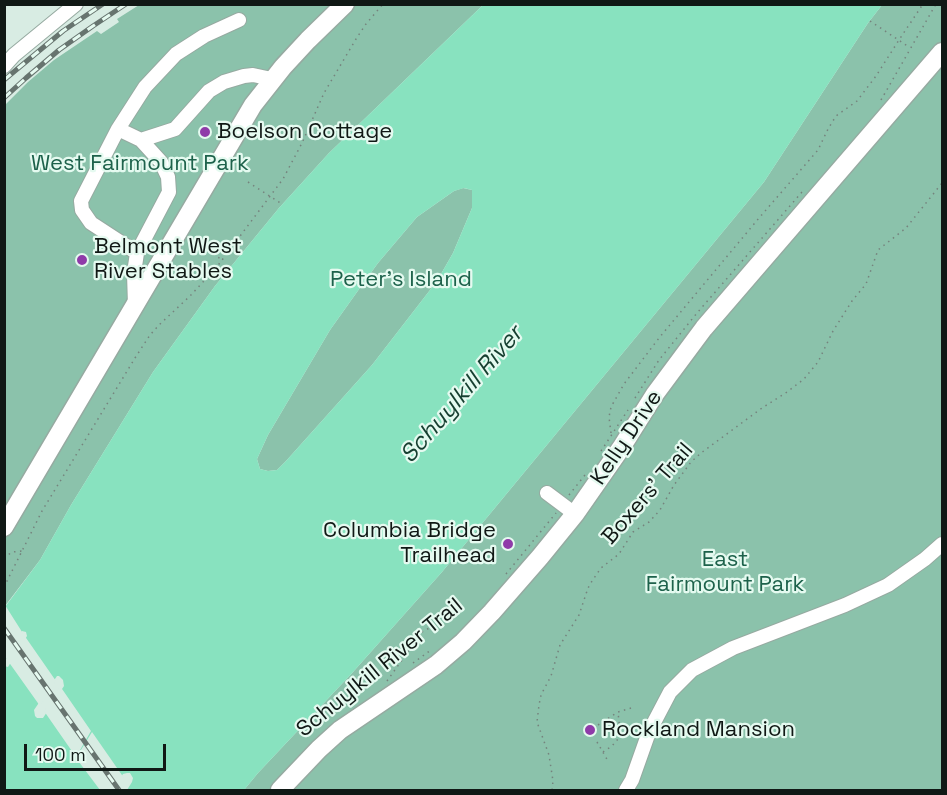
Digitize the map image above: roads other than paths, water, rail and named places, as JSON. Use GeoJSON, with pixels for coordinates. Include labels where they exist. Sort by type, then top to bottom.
{"type":"FeatureCollection","features":[{"type":"Feature","properties":{"kind":"main road"},"geometry":{"type":"LineString","coordinates":[[4,526],[253,105],[302,46],[345,4]]}},
{"type":"Feature","properties":{"kind":"main road","name":"Kelly Drive"},"geometry":{"type":"LineString","coordinates":[[280,790],[340,730],[422,676],[463,642],[492,612],[524,576],[567,512],[621,448],[655,394],[704,328],[942,52]]}},
{"type":"Feature","properties":{"kind":"street"},"geometry":{"type":"LineString","coordinates":[[4,66],[14,55],[76,4]]}},
{"type":"Feature","properties":{"kind":"street"},"geometry":{"type":"LineString","coordinates":[[137,253],[91,223],[82,210],[81,201],[118,129],[145,87],[176,54],[204,36],[239,20]]}},
{"type":"Feature","properties":{"kind":"street"},"geometry":{"type":"LineString","coordinates":[[141,140],[175,129],[209,91],[224,82],[253,75],[272,80]]}},
{"type":"Feature","properties":{"kind":"street"},"geometry":{"type":"LineString","coordinates":[[118,129],[141,140],[161,162],[168,177],[170,192],[137,253],[134,273],[135,305]]}},
{"type":"Feature","properties":{"kind":"street"},"geometry":{"type":"LineString","coordinates":[[547,493],[567,512]]}},
{"type":"Feature","properties":{"kind":"street"},"geometry":{"type":"LineString","coordinates":[[626,790],[632,780],[649,732],[670,692],[692,670],[733,648],[845,605],[888,585],[926,560],[942,544]]}},
{"type":"Feature","properties":{"kind":"water","name":"Schuylkill River"},"geometry":{"type":"Polygon","coordinates":[[[483,5],[882,5],[764,182],[442,572],[244,790],[127,790],[133,778],[130,773],[127,773],[123,774],[113,790],[5,790],[4,666],[8,667],[27,636],[26,632],[22,631],[5,661],[5,607],[40,560],[153,372],[215,286],[279,208],[329,153],[483,5]],[[464,188],[454,191],[417,217],[362,285],[330,330],[268,435],[257,459],[260,469],[277,470],[286,461],[372,365],[437,281],[453,253],[472,208],[472,190],[464,188]],[[57,676],[34,710],[37,718],[43,718],[64,686],[63,680],[57,676]]]}},
{"type":"Feature","properties":{"kind":"railway"},"geometry":{"type":"LineString","coordinates":[[4,80],[63,31],[103,4]]}},
{"type":"Feature","properties":{"kind":"railway"},"geometry":{"type":"LineString","coordinates":[[4,98],[59,50],[126,4]]}},
{"type":"Feature","properties":{"kind":"railway"},"geometry":{"type":"LineString","coordinates":[[4,628],[119,790]]}},
{"type":"Feature","properties":{"kind":"place","name":"Boelson Cottage"},"geometry":{"type":"Point","coordinates":[205,132]}},
{"type":"Feature","properties":{"kind":"place","name":"Belmont West River Stables"},"geometry":{"type":"Point","coordinates":[82,260]}},
{"type":"Feature","properties":{"kind":"place","name":"Columbia Bridge Trailhead"},"geometry":{"type":"Point","coordinates":[508,544]}},
{"type":"Feature","properties":{"kind":"place","name":"Rockland Mansion"},"geometry":{"type":"Point","coordinates":[590,730]}},
{"type":"Feature","properties":{"kind":"park label","name":"West Fairmount Park"},"geometry":{"type":"Point","coordinates":[140,164]}},
{"type":"Feature","properties":{"kind":"park label","name":"Peter's Island"},"geometry":{"type":"Point","coordinates":[401,280]}},
{"type":"Feature","properties":{"kind":"park label","name":"East Fairmount Park"},"geometry":{"type":"Point","coordinates":[725,572]}}]}
